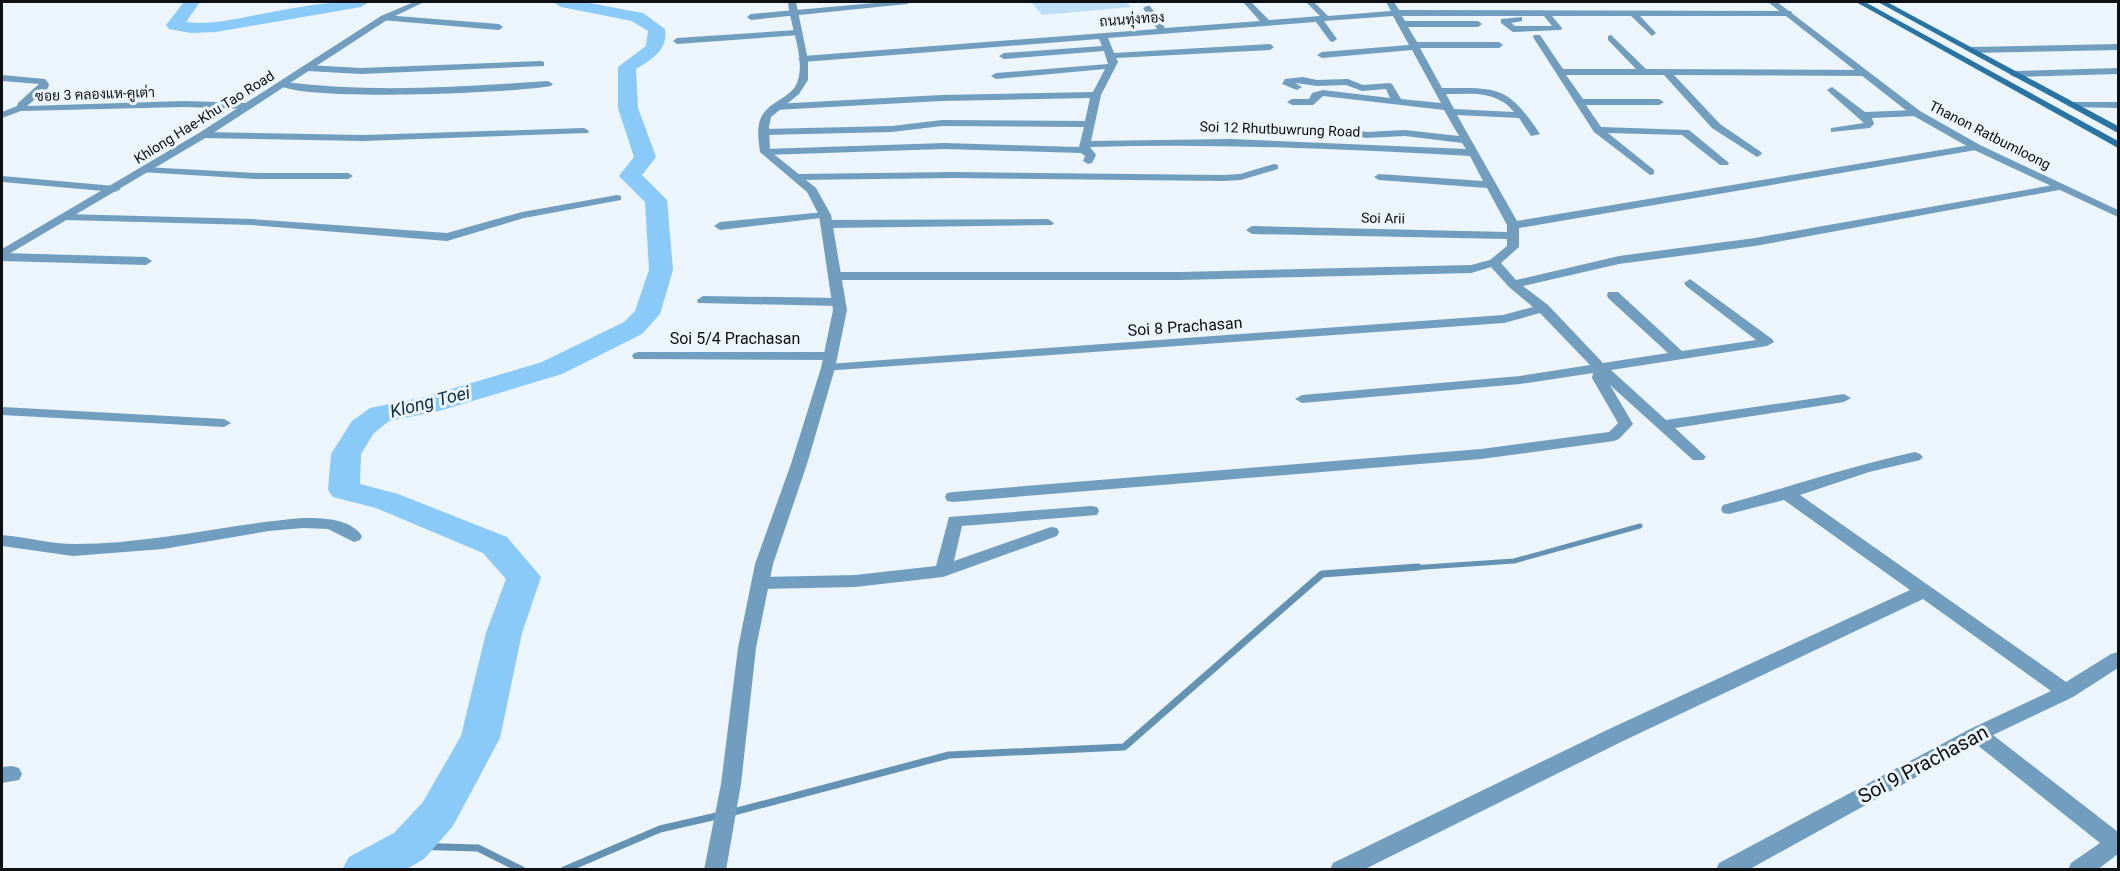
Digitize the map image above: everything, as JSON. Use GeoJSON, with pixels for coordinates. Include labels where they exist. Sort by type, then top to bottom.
{"type":"FeatureCollection","features":[{"type":"Feature","properties":{"kind":"main road"},"geometry":{"type":"LineString","coordinates":[[1860,2],[2118,145]]}},
{"type":"Feature","properties":{"kind":"main road"},"geometry":{"type":"LineString","coordinates":[[1882,2],[2118,130]]}},
{"type":"Feature","properties":{"kind":"main road"},"geometry":{"type":"LineString","coordinates":[[1949,50],[1971,50]]}},
{"type":"Feature","properties":{"kind":"street","name":"Khlong Hae-Khu Tao Road"},"geometry":{"type":"LineString","coordinates":[[2,256],[284,85],[384,18],[420,2]]}},
{"type":"Feature","properties":{"kind":"street"},"geometry":{"type":"LineString","coordinates":[[751,17],[792,7],[907,2]]}},
{"type":"Feature","properties":{"kind":"street"},"geometry":{"type":"LineString","coordinates":[[1247,2],[1266,22]]}},
{"type":"Feature","properties":{"kind":"street"},"geometry":{"type":"LineString","coordinates":[[1310,2],[1322,18],[1332,39]]}},
{"type":"Feature","properties":{"kind":"street"},"geometry":{"type":"LineString","coordinates":[[836,276],[910,274],[1180,276],[1471,269],[1494,263],[1513,247],[1513,230],[1491,185],[1390,2]]}},
{"type":"Feature","properties":{"kind":"street","name":"Thanon Ratbumloong"},"geometry":{"type":"LineString","coordinates":[[1772,2],[1916,113],[1976,147],[2118,214]]}},
{"type":"Feature","properties":{"kind":"street"},"geometry":{"type":"LineString","coordinates":[[715,870],[731,784],[747,648],[765,557],[799,464],[829,362],[840,310],[826,220],[812,190],[765,153],[766,116],[774,107],[796,92],[803,82],[803,59],[792,7]]}},
{"type":"Feature","properties":{"kind":"street"},"geometry":{"type":"LineString","coordinates":[[1147,8],[1162,30]]}},
{"type":"Feature","properties":{"kind":"street","name":"ถนนทุ่งทอง"},"geometry":{"type":"LineString","coordinates":[[803,59],[1102,34],[1396,13],[1549,16],[1788,14]]}},
{"type":"Feature","properties":{"kind":"street"},"geometry":{"type":"LineString","coordinates":[[1633,14],[1652,33]]}},
{"type":"Feature","properties":{"kind":"street"},"geometry":{"type":"LineString","coordinates":[[1549,16],[1558,28],[1513,29],[1504,21],[1549,16]]}},
{"type":"Feature","properties":{"kind":"street"},"geometry":{"type":"LineString","coordinates":[[384,18],[499,27]]}},
{"type":"Feature","properties":{"kind":"street"},"geometry":{"type":"LineString","coordinates":[[1403,24],[1478,24]]}},
{"type":"Feature","properties":{"kind":"street"},"geometry":{"type":"LineString","coordinates":[[677,41],[797,33]]}},
{"type":"Feature","properties":{"kind":"street"},"geometry":{"type":"LineString","coordinates":[[1088,161],[1090,155],[1085,147],[1096,95],[1110,57],[1102,34]]}},
{"type":"Feature","properties":{"kind":"street"},"geometry":{"type":"LineString","coordinates":[[1537,37],[1598,130],[1650,172]]}},
{"type":"Feature","properties":{"kind":"street"},"geometry":{"type":"LineString","coordinates":[[1611,38],[1644,73]]}},
{"type":"Feature","properties":{"kind":"street"},"geometry":{"type":"LineString","coordinates":[[1322,55],[1415,46],[1499,45]]}},
{"type":"Feature","properties":{"kind":"street"},"geometry":{"type":"LineString","coordinates":[[1004,56],[1110,57],[1270,47]]}},
{"type":"Feature","properties":{"kind":"street"},"geometry":{"type":"LineString","coordinates":[[1971,50],[2118,47]]}},
{"type":"Feature","properties":{"kind":"street"},"geometry":{"type":"LineString","coordinates":[[996,76],[1110,57]]}},
{"type":"Feature","properties":{"kind":"street"},"geometry":{"type":"LineString","coordinates":[[307,68],[361,71],[541,64]]}},
{"type":"Feature","properties":{"kind":"street"},"geometry":{"type":"LineString","coordinates":[[2014,74],[2118,71]]}},
{"type":"Feature","properties":{"kind":"street"},"geometry":{"type":"LineString","coordinates":[[1560,72],[1865,73]]}},
{"type":"Feature","properties":{"kind":"street"},"geometry":{"type":"LineString","coordinates":[[1667,73],[1716,126],[1757,154]]}},
{"type":"Feature","properties":{"kind":"street","name":"ซอย 3 คลองแห-คูเต่า"},"geometry":{"type":"LineString","coordinates":[[2,78],[42,81],[44,84],[43,88],[21,108]]}},
{"type":"Feature","properties":{"kind":"street"},"geometry":{"type":"LineString","coordinates":[[1297,87],[1287,84],[1288,81],[1348,82],[1362,88],[1389,86],[1397,101]]}},
{"type":"Feature","properties":{"kind":"street"},"geometry":{"type":"LineString","coordinates":[[284,85],[328,92],[414,92],[548,84]]}},
{"type":"Feature","properties":{"kind":"street"},"geometry":{"type":"LineString","coordinates":[[1832,90],[1864,115],[1869,124],[1835,130]]}},
{"type":"Feature","properties":{"kind":"street"},"geometry":{"type":"LineString","coordinates":[[1439,91],[1502,95],[1509,99],[1535,134]]}},
{"type":"Feature","properties":{"kind":"street"},"geometry":{"type":"LineString","coordinates":[[1292,102],[1313,102],[1315,95],[1323,93],[1449,109],[1522,115]]}},
{"type":"Feature","properties":{"kind":"street"},"geometry":{"type":"LineString","coordinates":[[774,107],[941,98],[1096,95]]}},
{"type":"Feature","properties":{"kind":"street"},"geometry":{"type":"LineString","coordinates":[[1581,102],[1659,102]]}},
{"type":"Feature","properties":{"kind":"street","name":"ซอย 3 คลองแห-คูเต่า"},"geometry":{"type":"LineString","coordinates":[[21,108],[184,104],[249,106]]}},
{"type":"Feature","properties":{"kind":"street"},"geometry":{"type":"LineString","coordinates":[[2073,105],[2118,105]]}},
{"type":"Feature","properties":{"kind":"street"},"geometry":{"type":"LineString","coordinates":[[2,115],[21,108]]}},
{"type":"Feature","properties":{"kind":"street"},"geometry":{"type":"LineString","coordinates":[[1864,115],[1916,113]]}},
{"type":"Feature","properties":{"kind":"street"},"geometry":{"type":"LineString","coordinates":[[764,132],[892,129],[942,123],[1090,124]]}},
{"type":"Feature","properties":{"kind":"street"},"geometry":{"type":"LineString","coordinates":[[1598,130],[1685,132],[1724,162]]}},
{"type":"Feature","properties":{"kind":"street"},"geometry":{"type":"LineString","coordinates":[[203,135],[363,138],[584,131]]}},
{"type":"Feature","properties":{"kind":"street"},"geometry":{"type":"LineString","coordinates":[[1258,131],[1366,135],[1405,133],[1466,140]]}},
{"type":"Feature","properties":{"kind":"street","name":"Soi 12 Rhutbuwrung Road"},"geometry":{"type":"LineString","coordinates":[[765,153],[944,146],[1085,147],[1153,141],[1251,141],[1473,153]]}},
{"type":"Feature","properties":{"kind":"street","name":"Soi Arii"},"geometry":{"type":"LineString","coordinates":[[1252,230],[1513,230],[1976,147]]}},
{"type":"Feature","properties":{"kind":"street"},"geometry":{"type":"LineString","coordinates":[[798,177],[953,175],[1223,178],[1241,177],[1274,167]]}},
{"type":"Feature","properties":{"kind":"street"},"geometry":{"type":"LineString","coordinates":[[146,170],[258,176],[348,176]]}},
{"type":"Feature","properties":{"kind":"street"},"geometry":{"type":"LineString","coordinates":[[1379,177],[1491,185]]}},
{"type":"Feature","properties":{"kind":"street"},"geometry":{"type":"LineString","coordinates":[[2,179],[115,189]]}},
{"type":"Feature","properties":{"kind":"street"},"geometry":{"type":"LineString","coordinates":[[1513,284],[1619,260],[1755,242],[2059,187]]}},
{"type":"Feature","properties":{"kind":"street"},"geometry":{"type":"LineString","coordinates":[[66,217],[252,222],[447,237],[465,234],[522,215],[617,198]]}},
{"type":"Feature","properties":{"kind":"street"},"geometry":{"type":"LineString","coordinates":[[720,226],[826,220],[1048,223]]}},
{"type":"Feature","properties":{"kind":"street"},"geometry":{"type":"LineString","coordinates":[[2,256],[146,261]]}},
{"type":"Feature","properties":{"kind":"street"},"geometry":{"type":"LineString","coordinates":[[1494,263],[1513,284],[1543,308],[1601,369],[1698,457]]}},
{"type":"Feature","properties":{"kind":"street"},"geometry":{"type":"LineString","coordinates":[[1302,399],[1520,380],[1767,342],[1690,283]]}},
{"type":"Feature","properties":{"kind":"street"},"geometry":{"type":"LineString","coordinates":[[1613,295],[1679,356]]}},
{"type":"Feature","properties":{"kind":"street"},"geometry":{"type":"LineString","coordinates":[[703,300],[839,302]]}},
{"type":"Feature","properties":{"kind":"street","name":"Soi 8 Prachasan"},"geometry":{"type":"LineString","coordinates":[[829,362],[1504,320],[1543,308]]}},
{"type":"Feature","properties":{"kind":"street","name":"Soi 5/4 Prachasan"},"geometry":{"type":"LineString","coordinates":[[639,356],[829,362]]}},
{"type":"Feature","properties":{"kind":"street"},"geometry":{"type":"LineString","coordinates":[[952,497],[1481,454],[1614,436],[1626,423],[1599,378],[1601,369]]}},
{"type":"Feature","properties":{"kind":"street"},"geometry":{"type":"LineString","coordinates":[[1663,425],[1844,398]]}},
{"type":"Feature","properties":{"kind":"street"},"geometry":{"type":"LineString","coordinates":[[2,411],[224,423]]}},
{"type":"Feature","properties":{"kind":"street"},"geometry":{"type":"LineString","coordinates":[[1729,509],[1787,494],[1865,468],[1916,457]]}},
{"type":"Feature","properties":{"kind":"street"},"geometry":{"type":"LineString","coordinates":[[1787,494],[2066,692]]}},
{"type":"Feature","properties":{"kind":"street"},"geometry":{"type":"LineString","coordinates":[[943,571],[955,520],[1090,511]]}},
{"type":"Feature","properties":{"kind":"street"},"geometry":{"type":"LineString","coordinates":[[2,541],[82,549],[163,543],[269,526],[303,523],[331,524],[354,536]]}},
{"type":"Feature","properties":{"kind":"street"},"geometry":{"type":"LineString","coordinates":[[760,583],[855,581],[943,571],[1051,532]]}},
{"type":"Feature","properties":{"kind":"street"},"geometry":{"type":"LineString","coordinates":[[1341,870],[1614,736],[1924,591]]}},
{"type":"Feature","properties":{"kind":"street","name":"Soi 9 Prachasan"},"geometry":{"type":"LineString","coordinates":[[1727,870],[1977,734],[2066,692],[2118,659]]}},
{"type":"Feature","properties":{"kind":"street"},"geometry":{"type":"LineString","coordinates":[[1977,734],[2118,843],[2079,870]]}},
{"type":"Feature","properties":{"kind":"shaded area"},"geometry":{"type":"Polygon","coordinates":[[[1031,2],[1126,2],[1131,7],[1042,15],[1031,2]]]}},
{"type":"Feature","properties":{"kind":"waterway","name":"Klong Toei"},"geometry":{"type":"LineString","coordinates":[[192,2],[175,25],[191,28],[216,27],[361,2]]}},
{"type":"Feature","properties":{"kind":"waterway","name":"Klong Toei"},"geometry":{"type":"LineString","coordinates":[[364,870],[409,846],[438,814],[480,738],[504,633],[524,577],[495,545],[387,501],[344,490],[346,454],[363,427],[380,414],[429,405],[552,368],[633,328],[647,314],[661,270],[656,200],[630,176],[645,157],[628,108],[627,67],[654,48],[656,29],[637,17],[561,2]]}},
{"type":"Feature","properties":{"kind":"waterway"},"geometry":{"type":"LineString","coordinates":[[1396,569],[1514,561],[1640,526]]}},
{"type":"Feature","properties":{"kind":"waterway"},"geometry":{"type":"LineString","coordinates":[[730,813],[949,755],[1124,747],[1322,574],[1418,567]]}},
{"type":"Feature","properties":{"kind":"waterway"},"geometry":{"type":"LineString","coordinates":[[564,870],[660,829],[721,815]]}},
{"type":"Feature","properties":{"kind":"waterway"},"geometry":{"type":"LineString","coordinates":[[409,846],[478,848],[522,870]]}}]}
